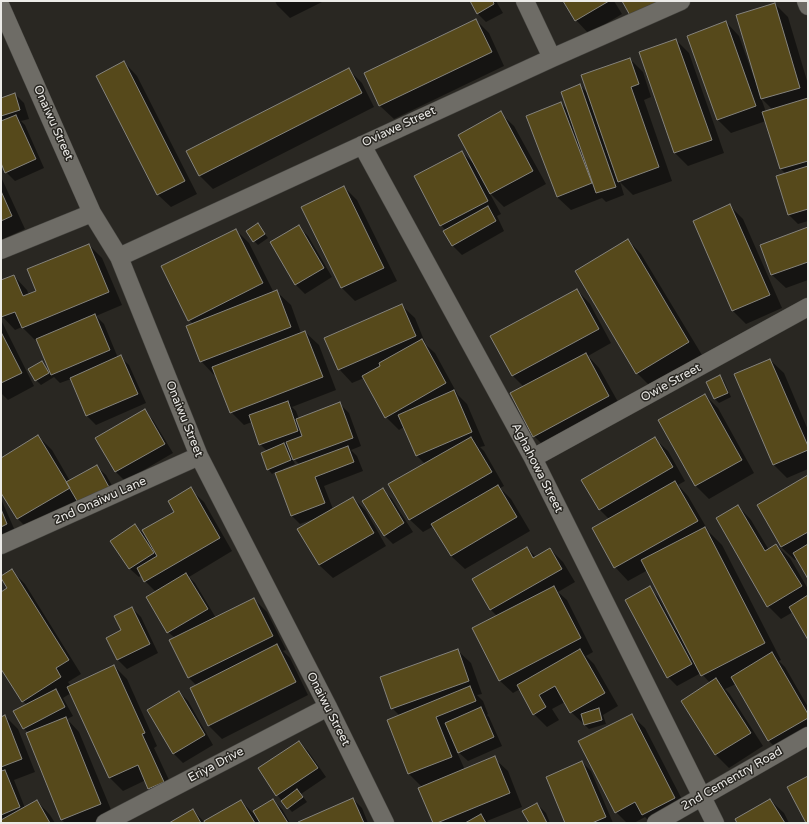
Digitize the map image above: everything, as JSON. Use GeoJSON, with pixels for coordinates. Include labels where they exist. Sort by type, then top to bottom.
{"type":"FeatureCollection","features":[{"type":"Feature","properties":{"kind":"street"},"geometry":{"type":"LineString","coordinates":[[525,1],[552,58]]}},
{"type":"Feature","properties":{"kind":"street","name":"Oviawe Street"},"geometry":{"type":"LineString","coordinates":[[119,257],[362,144],[681,1]]}},
{"type":"Feature","properties":{"kind":"street"},"geometry":{"type":"LineString","coordinates":[[806,1],[808,6]]}},
{"type":"Feature","properties":{"kind":"street","name":"Onaiwu Street"},"geometry":{"type":"LineString","coordinates":[[1,7],[92,213],[119,257],[199,456],[328,707],[385,823]]}},
{"type":"Feature","properties":{"kind":"street","name":"Aghahowa Street"},"geometry":{"type":"LineString","coordinates":[[362,144],[533,458],[715,823]]}},
{"type":"Feature","properties":{"kind":"street"},"geometry":{"type":"LineString","coordinates":[[1,250],[92,213]]}},
{"type":"Feature","properties":{"kind":"street","name":"Owie Street"},"geometry":{"type":"LineString","coordinates":[[533,458],[808,307]]}},
{"type":"Feature","properties":{"kind":"street","name":"2nd Onaiwu Lane"},"geometry":{"type":"LineString","coordinates":[[1,545],[199,456]]}},
{"type":"Feature","properties":{"kind":"street","name":"Eriya Drive"},"geometry":{"type":"LineString","coordinates":[[105,823],[328,707]]}},
{"type":"Feature","properties":{"kind":"street","name":"2nd Cementry Road"},"geometry":{"type":"LineString","coordinates":[[656,823],[808,736]]}},
{"type":"Feature","properties":{"kind":"building"},"geometry":{"type":"Polygon","coordinates":[[[470,1],[493,1],[494,4],[477,14],[470,1]]]}},
{"type":"Feature","properties":{"kind":"building"},"geometry":{"type":"Polygon","coordinates":[[[563,1],[609,1],[575,21],[563,1]]]}},
{"type":"Feature","properties":{"kind":"building"},"geometry":{"type":"Polygon","coordinates":[[[622,1],[664,1],[632,19],[622,1]]]}},
{"type":"Feature","properties":{"kind":"building"},"geometry":{"type":"Polygon","coordinates":[[[775,3],[800,88],[761,99],[736,15],[775,3]]]}},
{"type":"Feature","properties":{"kind":"building"},"geometry":{"type":"Polygon","coordinates":[[[476,19],[492,52],[379,106],[364,73],[476,19]]]}},
{"type":"Feature","properties":{"kind":"building"},"geometry":{"type":"Polygon","coordinates":[[[726,21],[756,106],[717,120],[687,36],[726,21]]]}},
{"type":"Feature","properties":{"kind":"building"},"geometry":{"type":"Polygon","coordinates":[[[676,39],[712,140],[674,153],[639,52],[676,39]]]}},
{"type":"Feature","properties":{"kind":"building"},"geometry":{"type":"Polygon","coordinates":[[[630,58],[639,84],[631,87],[659,167],[618,182],[581,75],[630,58]]]}},
{"type":"Feature","properties":{"kind":"building"},"geometry":{"type":"Polygon","coordinates":[[[124,61],[185,181],[157,195],[96,76],[124,61]]]}},
{"type":"Feature","properties":{"kind":"building"},"geometry":{"type":"Polygon","coordinates":[[[349,68],[362,93],[199,176],[186,151],[349,68]]]}},
{"type":"Feature","properties":{"kind":"building"},"geometry":{"type":"Polygon","coordinates":[[[580,84],[616,187],[596,193],[561,92],[580,84]]]}},
{"type":"Feature","properties":{"kind":"building"},"geometry":{"type":"Polygon","coordinates":[[[15,93],[20,110],[1,116],[1,98],[15,93]]]}},
{"type":"Feature","properties":{"kind":"building"},"geometry":{"type":"Polygon","coordinates":[[[808,98],[808,161],[780,169],[762,112],[808,98]]]}},
{"type":"Feature","properties":{"kind":"building"},"geometry":{"type":"Polygon","coordinates":[[[561,102],[592,183],[557,197],[526,116],[561,102]]]}},
{"type":"Feature","properties":{"kind":"building"},"geometry":{"type":"Polygon","coordinates":[[[501,111],[533,171],[490,194],[458,135],[501,111]]]}},
{"type":"Feature","properties":{"kind":"building"},"geometry":{"type":"Polygon","coordinates":[[[16,115],[36,159],[5,173],[1,163],[1,121],[16,115]]]}},
{"type":"Feature","properties":{"kind":"building"},"geometry":{"type":"Polygon","coordinates":[[[462,151],[488,201],[440,226],[414,176],[462,151]]]}},
{"type":"Feature","properties":{"kind":"building"},"geometry":{"type":"Polygon","coordinates":[[[808,166],[808,209],[788,215],[776,176],[808,166]]]}},
{"type":"Feature","properties":{"kind":"building"},"geometry":{"type":"Polygon","coordinates":[[[344,186],[384,268],[341,288],[301,207],[344,186]]]}},
{"type":"Feature","properties":{"kind":"building"},"geometry":{"type":"Polygon","coordinates":[[[1,191],[12,216],[1,221],[1,191]]]}},
{"type":"Feature","properties":{"kind":"building"},"geometry":{"type":"Polygon","coordinates":[[[730,204],[770,295],[732,311],[693,221],[730,204]]]}},
{"type":"Feature","properties":{"kind":"building"},"geometry":{"type":"Polygon","coordinates":[[[488,206],[496,221],[452,246],[443,231],[488,206]]]}},
{"type":"Feature","properties":{"kind":"building"},"geometry":{"type":"Polygon","coordinates":[[[258,223],[265,234],[253,242],[246,231],[258,223]]]}},
{"type":"Feature","properties":{"kind":"building"},"geometry":{"type":"Polygon","coordinates":[[[299,225],[324,268],[295,285],[270,242],[299,225]]]}},
{"type":"Feature","properties":{"kind":"building"},"geometry":{"type":"Polygon","coordinates":[[[808,227],[808,262],[771,275],[760,245],[808,227]]]}},
{"type":"Feature","properties":{"kind":"building"},"geometry":{"type":"Polygon","coordinates":[[[236,229],[263,283],[188,321],[161,266],[236,229]]]}},
{"type":"Feature","properties":{"kind":"building"},"geometry":{"type":"Polygon","coordinates":[[[628,239],[689,342],[636,374],[575,271],[628,239]]]}},
{"type":"Feature","properties":{"kind":"building"},"geometry":{"type":"Polygon","coordinates":[[[89,244],[109,292],[22,328],[15,312],[1,317],[1,280],[14,275],[23,296],[36,291],[27,269],[89,244]]]}},
{"type":"Feature","properties":{"kind":"building"},"geometry":{"type":"Polygon","coordinates":[[[577,289],[599,329],[512,376],[490,336],[577,289]]]}},
{"type":"Feature","properties":{"kind":"building"},"geometry":{"type":"Polygon","coordinates":[[[277,290],[291,327],[200,362],[186,326],[277,290]]]}},
{"type":"Feature","properties":{"kind":"building"},"geometry":{"type":"Polygon","coordinates":[[[402,304],[416,336],[338,370],[324,338],[402,304]]]}},
{"type":"Feature","properties":{"kind":"building"},"geometry":{"type":"Polygon","coordinates":[[[95,314],[110,350],[51,375],[36,339],[95,314]]]}},
{"type":"Feature","properties":{"kind":"building"},"geometry":{"type":"Polygon","coordinates":[[[305,331],[323,377],[230,413],[212,367],[305,331]]]}},
{"type":"Feature","properties":{"kind":"building"},"geometry":{"type":"Polygon","coordinates":[[[1,332],[22,373],[1,383],[1,332]]]}},
{"type":"Feature","properties":{"kind":"building"},"geometry":{"type":"Polygon","coordinates":[[[422,339],[446,383],[385,418],[362,376],[380,366],[379,363],[422,339]]]}},
{"type":"Feature","properties":{"kind":"building"},"geometry":{"type":"Polygon","coordinates":[[[586,353],[609,396],[533,437],[510,393],[586,353]]]}},
{"type":"Feature","properties":{"kind":"building"},"geometry":{"type":"Polygon","coordinates":[[[121,355],[138,394],[86,416],[70,378],[121,355]]]}},
{"type":"Feature","properties":{"kind":"building"},"geometry":{"type":"Polygon","coordinates":[[[770,359],[808,446],[808,450],[773,465],[734,374],[770,359]]]}},
{"type":"Feature","properties":{"kind":"building"},"geometry":{"type":"Polygon","coordinates":[[[42,361],[49,373],[35,381],[28,369],[42,361]]]}},
{"type":"Feature","properties":{"kind":"building"},"geometry":{"type":"Polygon","coordinates":[[[720,375],[728,393],[714,399],[706,382],[720,375]]]}},
{"type":"Feature","properties":{"kind":"building"},"geometry":{"type":"Polygon","coordinates":[[[454,390],[472,432],[416,456],[398,415],[454,390]]]}},
{"type":"Feature","properties":{"kind":"building"},"geometry":{"type":"Polygon","coordinates":[[[705,394],[742,460],[695,486],[658,420],[705,394]]]}},
{"type":"Feature","properties":{"kind":"building"},"geometry":{"type":"Polygon","coordinates":[[[288,401],[298,431],[259,445],[249,415],[288,401]]]}},
{"type":"Feature","properties":{"kind":"building"},"geometry":{"type":"Polygon","coordinates":[[[340,402],[353,438],[293,460],[286,442],[302,436],[296,419],[340,402]]]}},
{"type":"Feature","properties":{"kind":"building"},"geometry":{"type":"Polygon","coordinates":[[[145,409],[165,444],[115,472],[95,438],[145,409]]]}},
{"type":"Feature","properties":{"kind":"building"},"geometry":{"type":"Polygon","coordinates":[[[38,435],[70,488],[17,519],[1,493],[1,458],[38,435]]]}},
{"type":"Feature","properties":{"kind":"building"},"geometry":{"type":"Polygon","coordinates":[[[471,437],[492,472],[409,520],[388,484],[471,437]]]}},
{"type":"Feature","properties":{"kind":"building"},"geometry":{"type":"Polygon","coordinates":[[[655,437],[673,467],[599,510],[581,480],[655,437]]]}},
{"type":"Feature","properties":{"kind":"building"},"geometry":{"type":"Polygon","coordinates":[[[284,443],[291,460],[267,470],[261,453],[284,443]]]}},
{"type":"Feature","properties":{"kind":"building"},"geometry":{"type":"Polygon","coordinates":[[[348,446],[354,462],[315,477],[325,503],[291,516],[275,473],[348,446]]]}},
{"type":"Feature","properties":{"kind":"building"},"geometry":{"type":"Polygon","coordinates":[[[97,465],[110,489],[80,506],[66,482],[97,465]]]}},
{"type":"Feature","properties":{"kind":"building"},"geometry":{"type":"Polygon","coordinates":[[[808,475],[808,532],[781,547],[757,505],[808,475]]]}},
{"type":"Feature","properties":{"kind":"building"},"geometry":{"type":"Polygon","coordinates":[[[675,481],[698,521],[614,568],[592,528],[675,481]]]}},
{"type":"Feature","properties":{"kind":"building"},"geometry":{"type":"Polygon","coordinates":[[[498,485],[517,517],[451,556],[431,524],[498,485]]]}},
{"type":"Feature","properties":{"kind":"building"},"geometry":{"type":"Polygon","coordinates":[[[191,487],[220,538],[144,582],[137,568],[157,556],[142,530],[174,512],[168,501],[191,487]]]}},
{"type":"Feature","properties":{"kind":"building"},"geometry":{"type":"Polygon","coordinates":[[[383,488],[404,523],[384,536],[362,501],[383,488]]]}},
{"type":"Feature","properties":{"kind":"building"},"geometry":{"type":"Polygon","coordinates":[[[353,497],[374,533],[319,565],[297,529],[353,497]]]}},
{"type":"Feature","properties":{"kind":"building"},"geometry":{"type":"Polygon","coordinates":[[[738,505],[765,551],[776,544],[802,586],[767,607],[716,518],[738,505]]]}},
{"type":"Feature","properties":{"kind":"building"},"geometry":{"type":"Polygon","coordinates":[[[1,509],[7,524],[1,527],[1,509]]]}},
{"type":"Feature","properties":{"kind":"building"},"geometry":{"type":"Polygon","coordinates":[[[135,524],[154,553],[129,569],[110,541],[135,524]]]}},
{"type":"Feature","properties":{"kind":"building"},"geometry":{"type":"Polygon","coordinates":[[[705,527],[765,643],[701,676],[641,560],[705,527]]]}},
{"type":"Feature","properties":{"kind":"building"},"geometry":{"type":"Polygon","coordinates":[[[808,544],[808,579],[793,553],[808,544]]]}},
{"type":"Feature","properties":{"kind":"building"},"geometry":{"type":"Polygon","coordinates":[[[527,547],[533,558],[550,548],[562,569],[490,610],[472,579],[527,547]]]}},
{"type":"Feature","properties":{"kind":"building"},"geometry":{"type":"Polygon","coordinates":[[[12,569],[69,660],[56,668],[61,677],[22,702],[1,669],[1,592],[7,588],[1,576],[12,569]]]}},
{"type":"Feature","properties":{"kind":"building"},"geometry":{"type":"Polygon","coordinates":[[[186,573],[208,609],[167,633],[146,597],[186,573]]]}},
{"type":"Feature","properties":{"kind":"building"},"geometry":{"type":"Polygon","coordinates":[[[554,586],[581,638],[499,681],[472,628],[554,586]]]}},
{"type":"Feature","properties":{"kind":"building"},"geometry":{"type":"Polygon","coordinates":[[[650,586],[692,664],[667,678],[625,600],[650,586]]]}},
{"type":"Feature","properties":{"kind":"building"},"geometry":{"type":"Polygon","coordinates":[[[808,595],[808,640],[789,607],[808,595]]]}},
{"type":"Feature","properties":{"kind":"building"},"geometry":{"type":"Polygon","coordinates":[[[254,598],[273,636],[188,678],[169,640],[254,598]]]}},
{"type":"Feature","properties":{"kind":"building"},"geometry":{"type":"Polygon","coordinates":[[[132,607],[150,644],[117,660],[106,638],[121,630],[114,616],[132,607]]]}},
{"type":"Feature","properties":{"kind":"building"},"geometry":{"type":"Polygon","coordinates":[[[277,644],[296,682],[208,726],[190,688],[277,644]]]}},
{"type":"Feature","properties":{"kind":"building"},"geometry":{"type":"Polygon","coordinates":[[[458,649],[469,681],[391,709],[380,677],[458,649]]]}},
{"type":"Feature","properties":{"kind":"building"},"geometry":{"type":"Polygon","coordinates":[[[580,649],[605,693],[570,713],[555,686],[539,695],[546,707],[533,715],[517,685],[580,649]]]}},
{"type":"Feature","properties":{"kind":"building"},"geometry":{"type":"Polygon","coordinates":[[[772,652],[808,714],[808,718],[768,741],[731,677],[772,652]]]}},
{"type":"Feature","properties":{"kind":"building"},"geometry":{"type":"Polygon","coordinates":[[[114,665],[145,733],[142,734],[164,782],[148,789],[138,765],[109,778],[67,687],[114,665]]]}},
{"type":"Feature","properties":{"kind":"building"},"geometry":{"type":"Polygon","coordinates":[[[716,678],[751,733],[715,755],[681,701],[716,678]]]}},
{"type":"Feature","properties":{"kind":"building"},"geometry":{"type":"Polygon","coordinates":[[[470,686],[476,701],[436,717],[452,757],[408,774],[387,720],[470,686]]]}},
{"type":"Feature","properties":{"kind":"building"},"geometry":{"type":"Polygon","coordinates":[[[56,689],[65,707],[23,729],[13,711],[56,689]]]}},
{"type":"Feature","properties":{"kind":"building"},"geometry":{"type":"Polygon","coordinates":[[[179,691],[205,735],[173,754],[147,710],[179,691]]]}},
{"type":"Feature","properties":{"kind":"building"},"geometry":{"type":"Polygon","coordinates":[[[481,707],[494,737],[458,753],[445,723],[481,707]]]}},
{"type":"Feature","properties":{"kind":"building"},"geometry":{"type":"Polygon","coordinates":[[[599,708],[602,720],[584,725],[581,714],[599,708]]]}},
{"type":"Feature","properties":{"kind":"building"},"geometry":{"type":"Polygon","coordinates":[[[632,714],[675,798],[642,815],[635,802],[615,813],[578,741],[632,714]]]}},
{"type":"Feature","properties":{"kind":"building"},"geometry":{"type":"Polygon","coordinates":[[[5,715],[22,759],[1,767],[1,717],[5,715]]]}},
{"type":"Feature","properties":{"kind":"building"},"geometry":{"type":"Polygon","coordinates":[[[66,717],[101,804],[61,820],[26,733],[66,717]]]}},
{"type":"Feature","properties":{"kind":"building"},"geometry":{"type":"Polygon","coordinates":[[[299,741],[318,768],[276,796],[258,768],[299,741]]]}},
{"type":"Feature","properties":{"kind":"building"},"geometry":{"type":"Polygon","coordinates":[[[495,756],[510,793],[437,823],[433,823],[418,788],[495,756]]]}},
{"type":"Feature","properties":{"kind":"building"},"geometry":{"type":"Polygon","coordinates":[[[582,761],[606,817],[592,823],[565,823],[546,777],[582,761]]]}},
{"type":"Feature","properties":{"kind":"building"},"geometry":{"type":"Polygon","coordinates":[[[5,770],[20,807],[1,815],[1,771],[5,770]]]}},
{"type":"Feature","properties":{"kind":"building"},"geometry":{"type":"Polygon","coordinates":[[[808,776],[808,823],[806,823],[787,787],[808,776]]]}},
{"type":"Feature","properties":{"kind":"building"},"geometry":{"type":"Polygon","coordinates":[[[297,789],[303,797],[287,809],[281,801],[297,789]]]}},
{"type":"Feature","properties":{"kind":"building"},"geometry":{"type":"Polygon","coordinates":[[[353,798],[364,823],[298,822],[353,798]]]}},
{"type":"Feature","properties":{"kind":"building"},"geometry":{"type":"Polygon","coordinates":[[[273,799],[288,823],[260,823],[253,811],[273,799]]]}},
{"type":"Feature","properties":{"kind":"building"},"geometry":{"type":"Polygon","coordinates":[[[770,799],[785,823],[737,823],[735,819],[770,799]]]}},
{"type":"Feature","properties":{"kind":"building"},"geometry":{"type":"Polygon","coordinates":[[[37,800],[50,823],[1,823],[1,820],[37,800]]]}},
{"type":"Feature","properties":{"kind":"building"},"geometry":{"type":"Polygon","coordinates":[[[241,800],[255,823],[205,823],[204,821],[241,800]]]}},
{"type":"Feature","properties":{"kind":"building"},"geometry":{"type":"Polygon","coordinates":[[[537,803],[547,823],[529,823],[522,811],[537,803]]]}},
{"type":"Feature","properties":{"kind":"building"},"geometry":{"type":"Polygon","coordinates":[[[193,809],[201,823],[169,823],[193,809]]]}},
{"type":"Feature","properties":{"kind":"building"},"geometry":{"type":"Polygon","coordinates":[[[481,814],[486,823],[465,823],[481,814]]]}}]}
